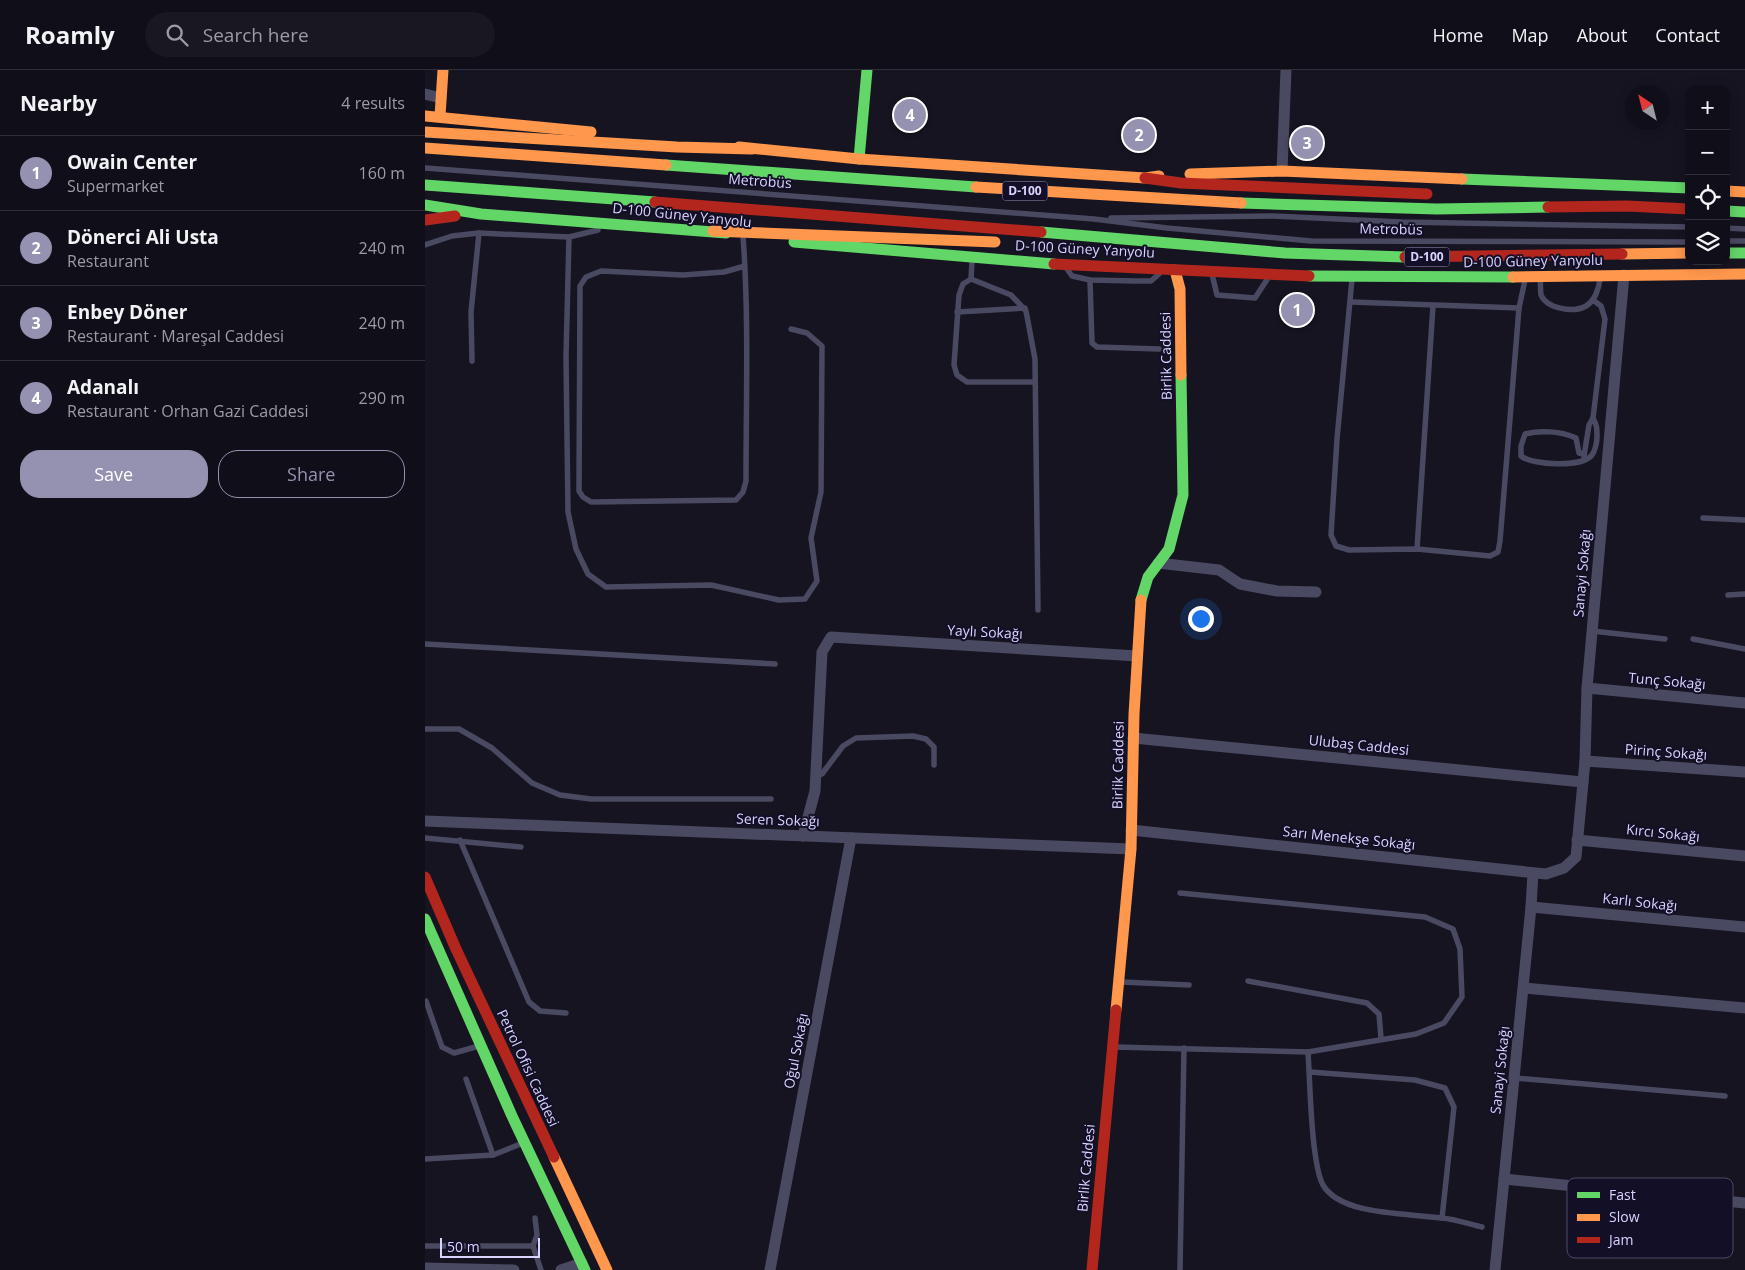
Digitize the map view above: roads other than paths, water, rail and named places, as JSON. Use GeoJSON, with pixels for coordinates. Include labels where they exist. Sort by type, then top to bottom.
{"type":"FeatureCollection","features":[{"type":"Feature","properties":{"kind":"main road"},"geometry":{"type":"LineString","coordinates":[[440,116],[443,70]]}},
{"type":"Feature","properties":{"kind":"main road"},"geometry":{"type":"LineString","coordinates":[[859,159],[867,70]]}},
{"type":"Feature","properties":{"kind":"main road"},"geometry":{"type":"LineString","coordinates":[[425,116],[859,159],[1145,178],[1181,183],[1439,194]]}},
{"type":"Feature","properties":{"kind":"main road"},"geometry":{"type":"LineString","coordinates":[[425,132],[677,147],[752,149]]}},
{"type":"Feature","properties":{"kind":"main road","name":"D-100"},"geometry":{"type":"LineString","coordinates":[[425,148],[955,186],[1284,205],[1437,209],[1627,206],[1685,209]]}},
{"type":"Feature","properties":{"kind":"main road"},"geometry":{"type":"LineString","coordinates":[[1145,178],[1180,174],[1281,171],[1685,188]]}},
{"type":"Feature","properties":{"kind":"main road","name":"D-100"},"geometry":{"type":"LineString","coordinates":[[425,185],[1341,256],[1421,258],[1685,254]]}},
{"type":"Feature","properties":{"kind":"main road"},"geometry":{"type":"LineString","coordinates":[[1730,191],[1745,192]]}},
{"type":"Feature","properties":{"kind":"main road"},"geometry":{"type":"LineString","coordinates":[[1497,196],[1594,199],[1627,206]]}},
{"type":"Feature","properties":{"kind":"main road","name":"D-100 Güney Yanyolu"},"geometry":{"type":"LineString","coordinates":[[425,206],[467,210],[481,214],[713,231],[906,254],[1212,272],[1352,276],[1525,277],[1745,274]]}},
{"type":"Feature","properties":{"kind":"main road"},"geometry":{"type":"LineString","coordinates":[[1730,211],[1745,212]]}},
{"type":"Feature","properties":{"kind":"main road"},"geometry":{"type":"LineString","coordinates":[[425,220],[481,214]]}},
{"type":"Feature","properties":{"kind":"main road"},"geometry":{"type":"LineString","coordinates":[[713,231],[755,231],[1003,243]]}},
{"type":"Feature","properties":{"kind":"main road"},"geometry":{"type":"LineString","coordinates":[[1032,244],[1087,245],[1165,242]]}},
{"type":"Feature","properties":{"kind":"main road"},"geometry":{"type":"LineString","coordinates":[[1730,253],[1745,253]]}},
{"type":"Feature","properties":{"kind":"main road","name":"Birlik Caddesi"},"geometry":{"type":"LineString","coordinates":[[1092,1270],[1131,849],[1133,738],[1141,598],[1148,577],[1169,549],[1183,495],[1180,289],[1171,269]]}},
{"type":"Feature","properties":{"kind":"main road","name":"Petrol Ofisi Caddesi"},"geometry":{"type":"LineString","coordinates":[[425,877],[456,949],[607,1270]]}},
{"type":"Feature","properties":{"kind":"main road"},"geometry":{"type":"LineString","coordinates":[[425,919],[432,944],[584,1266]]}},
{"type":"Feature","properties":{"kind":"street"},"geometry":{"type":"LineString","coordinates":[[1281,171],[1286,70]]}},
{"type":"Feature","properties":{"kind":"street"},"geometry":{"type":"LineString","coordinates":[[425,94],[441,98]]}},
{"type":"Feature","properties":{"kind":"street","name":"Sanayi Sokağı"},"geometry":{"type":"LineString","coordinates":[[1564,868],[1576,857],[1585,762],[1587,688],[1624,275]]}},
{"type":"Feature","properties":{"kind":"street"},"geometry":{"type":"LineString","coordinates":[[1158,563],[1219,570],[1240,584],[1277,591],[1316,592]]}},
{"type":"Feature","properties":{"kind":"street","name":"Yaylı Sokağı"},"geometry":{"type":"LineString","coordinates":[[816,776],[822,652],[831,637],[1137,656]]}},
{"type":"Feature","properties":{"kind":"street","name":"Tunç Sokağı"},"geometry":{"type":"LineString","coordinates":[[1587,688],[1745,703]]}},
{"type":"Feature","properties":{"kind":"street","name":"Ulubaş Caddesi"},"geometry":{"type":"LineString","coordinates":[[1133,738],[1583,782]]}},
{"type":"Feature","properties":{"kind":"street","name":"Pirinç Sokağı"},"geometry":{"type":"LineString","coordinates":[[1585,762],[1745,772]]}},
{"type":"Feature","properties":{"kind":"street"},"geometry":{"type":"LineString","coordinates":[[803,836],[815,791],[816,776]]}},
{"type":"Feature","properties":{"kind":"street","name":"Seren Sokağı"},"geometry":{"type":"LineString","coordinates":[[425,821],[1131,849]]}},
{"type":"Feature","properties":{"kind":"street","name":"Sarı Menekşe Sokağı"},"geometry":{"type":"LineString","coordinates":[[1131,830],[1545,874],[1564,868]]}},
{"type":"Feature","properties":{"kind":"street","name":"Oğul Sokağı"},"geometry":{"type":"LineString","coordinates":[[770,1270],[851,838]]}},
{"type":"Feature","properties":{"kind":"street","name":"Kırcı Sokağı"},"geometry":{"type":"LineString","coordinates":[[1577,840],[1745,853]]}},
{"type":"Feature","properties":{"kind":"street","name":"Sanayi Sokağı"},"geometry":{"type":"LineString","coordinates":[[1495,1270],[1533,872]]}},
{"type":"Feature","properties":{"kind":"street","name":"Karlı Sokağı"},"geometry":{"type":"LineString","coordinates":[[1531,907],[1745,927]]}},
{"type":"Feature","properties":{"kind":"street"},"geometry":{"type":"LineString","coordinates":[[1523,988],[1745,1008]]}},
{"type":"Feature","properties":{"kind":"street"},"geometry":{"type":"LineString","coordinates":[[1504,1179],[1567,1185]]}},
{"type":"Feature","properties":{"kind":"street"},"geometry":{"type":"LineString","coordinates":[[565,1270],[584,1266]]}},
{"type":"Feature","properties":{"kind":"street"},"geometry":{"type":"LineString","coordinates":[[425,1268],[514,1270]]}},
{"type":"Feature","properties":{"kind":"lane","name":"Metrobüs"},"geometry":{"type":"LineString","coordinates":[[425,168],[1094,219],[1167,228],[1311,241],[1685,242]]}},
{"type":"Feature","properties":{"kind":"lane","name":"Metrobüs"},"geometry":{"type":"LineString","coordinates":[[1094,219],[1273,216],[1402,222],[1685,227]]}},
{"type":"Feature","properties":{"kind":"lane"},"geometry":{"type":"LineString","coordinates":[[425,245],[452,236],[479,233],[569,237],[622,224]]}},
{"type":"Feature","properties":{"kind":"lane"},"geometry":{"type":"LineString","coordinates":[[1730,228],[1745,229]]}},
{"type":"Feature","properties":{"kind":"lane"},"geometry":{"type":"LineString","coordinates":[[472,361],[471,312],[479,233]]}},
{"type":"Feature","properties":{"kind":"lane"},"geometry":{"type":"LineString","coordinates":[[743,236],[745,266],[746,481],[743,492],[736,500],[591,502],[583,497],[579,491],[580,286],[586,277],[601,271],[683,275],[724,272],[745,266]]}},
{"type":"Feature","properties":{"kind":"lane"},"geometry":{"type":"LineString","coordinates":[[569,237],[566,357],[568,512],[576,549],[587,574],[606,587],[711,585],[779,600],[805,599],[817,580],[811,538],[821,492],[822,346],[807,333],[791,329]]}},
{"type":"Feature","properties":{"kind":"lane"},"geometry":{"type":"LineString","coordinates":[[1730,241],[1745,241]]}},
{"type":"Feature","properties":{"kind":"lane"},"geometry":{"type":"LineString","coordinates":[[971,279],[972,257]]}},
{"type":"Feature","properties":{"kind":"lane"},"geometry":{"type":"LineString","coordinates":[[1063,264],[1072,276],[1090,280],[1151,281],[1171,269]]}},
{"type":"Feature","properties":{"kind":"lane"},"geometry":{"type":"LineString","coordinates":[[1212,272],[1217,295],[1255,298],[1270,274]]}},
{"type":"Feature","properties":{"kind":"lane"},"geometry":{"type":"LineString","coordinates":[[1540,277],[1541,294],[1548,304],[1563,309],[1586,307],[1593,300],[1599,286],[1600,275]]}},
{"type":"Feature","properties":{"kind":"lane"},"geometry":{"type":"LineString","coordinates":[[1352,276],[1337,439],[1331,536],[1337,546],[1349,550],[1417,549],[1490,556],[1498,552],[1501,541],[1519,308],[1525,277]]}},
{"type":"Feature","properties":{"kind":"lane"},"geometry":{"type":"LineString","coordinates":[[971,279],[1011,295],[1025,308],[1035,359],[1038,610]]}},
{"type":"Feature","properties":{"kind":"lane"},"geometry":{"type":"LineString","coordinates":[[971,279],[963,284],[959,295],[954,365],[957,375],[967,382],[1035,382]]}},
{"type":"Feature","properties":{"kind":"lane"},"geometry":{"type":"LineString","coordinates":[[1090,280],[1092,343],[1097,347],[1159,349]]}},
{"type":"Feature","properties":{"kind":"lane"},"geometry":{"type":"LineString","coordinates":[[1584,458],[1589,425],[1593,418],[1605,320],[1601,306],[1593,300]]}},
{"type":"Feature","properties":{"kind":"lane"},"geometry":{"type":"LineString","coordinates":[[1351,302],[1519,308]]}},
{"type":"Feature","properties":{"kind":"lane"},"geometry":{"type":"LineString","coordinates":[[1417,549],[1433,306]]}},
{"type":"Feature","properties":{"kind":"lane"},"geometry":{"type":"LineString","coordinates":[[957,312],[1025,308]]}},
{"type":"Feature","properties":{"kind":"lane"},"geometry":{"type":"LineString","coordinates":[[1584,458],[1579,453],[1576,438],[1570,436],[1537,431],[1525,434],[1521,446],[1521,456],[1527,461],[1557,464],[1584,458],[1591,456],[1597,441],[1597,424],[1593,418]]}},
{"type":"Feature","properties":{"kind":"lane"},"geometry":{"type":"LineString","coordinates":[[1703,518],[1745,520]]}},
{"type":"Feature","properties":{"kind":"lane"},"geometry":{"type":"LineString","coordinates":[[1728,595],[1745,594]]}},
{"type":"Feature","properties":{"kind":"lane"},"geometry":{"type":"LineString","coordinates":[[1592,632],[1665,639]]}},
{"type":"Feature","properties":{"kind":"lane"},"geometry":{"type":"LineString","coordinates":[[1693,638],[1745,649]]}},
{"type":"Feature","properties":{"kind":"lane"},"geometry":{"type":"LineString","coordinates":[[425,644],[775,664]]}},
{"type":"Feature","properties":{"kind":"lane"},"geometry":{"type":"LineString","coordinates":[[425,729],[459,729],[492,748],[531,782],[560,795],[591,800],[771,799]]}},
{"type":"Feature","properties":{"kind":"lane"},"geometry":{"type":"LineString","coordinates":[[816,776],[822,774],[843,746],[856,738],[913,736],[925,739],[933,747],[934,765]]}},
{"type":"Feature","properties":{"kind":"lane"},"geometry":{"type":"LineString","coordinates":[[425,838],[521,847]]}},
{"type":"Feature","properties":{"kind":"lane"},"geometry":{"type":"LineString","coordinates":[[460,840],[529,1002],[540,1011],[566,1013]]}},
{"type":"Feature","properties":{"kind":"lane"},"geometry":{"type":"LineString","coordinates":[[1112,1047],[1308,1052],[1381,1038],[1416,1034],[1444,1023],[1462,997],[1460,949],[1453,929],[1425,917],[1180,892]]}},
{"type":"Feature","properties":{"kind":"lane"},"geometry":{"type":"LineString","coordinates":[[1248,981],[1367,1003],[1379,1014],[1381,1038]]}},
{"type":"Feature","properties":{"kind":"lane"},"geometry":{"type":"LineString","coordinates":[[1118,982],[1189,984]]}},
{"type":"Feature","properties":{"kind":"lane"},"geometry":{"type":"LineString","coordinates":[[426,1001],[442,1047],[454,1053],[466,1052],[481,1046]]}},
{"type":"Feature","properties":{"kind":"lane"},"geometry":{"type":"LineString","coordinates":[[1180,1270],[1184,1048]]}},
{"type":"Feature","properties":{"kind":"lane"},"geometry":{"type":"LineString","coordinates":[[1308,1052],[1315,1153],[1323,1185],[1342,1202],[1376,1212],[1442,1218],[1482,1227]]}},
{"type":"Feature","properties":{"kind":"lane"},"geometry":{"type":"LineString","coordinates":[[1310,1072],[1415,1080],[1445,1088],[1454,1107],[1442,1218]]}},
{"type":"Feature","properties":{"kind":"lane"},"geometry":{"type":"LineString","coordinates":[[1514,1078],[1725,1096]]}},
{"type":"Feature","properties":{"kind":"lane"},"geometry":{"type":"LineString","coordinates":[[465,1079],[493,1155]]}},
{"type":"Feature","properties":{"kind":"lane"},"geometry":{"type":"LineString","coordinates":[[425,1159],[493,1155],[525,1142]]}},
{"type":"Feature","properties":{"kind":"lane"},"geometry":{"type":"LineString","coordinates":[[535,1218],[537,1235],[533,1246],[541,1270]]}},
{"type":"Feature","properties":{"kind":"lane"},"geometry":{"type":"LineString","coordinates":[[425,1246],[533,1246]]}},
{"type":"Feature","properties":{"kind":"place","name":"Adanalı"},"geometry":{"type":"Point","coordinates":[910,115]}},
{"type":"Feature","properties":{"kind":"place","name":"Dönerci Ali Usta"},"geometry":{"type":"Point","coordinates":[1139,135]}},
{"type":"Feature","properties":{"kind":"place","name":"Enbey Döner"},"geometry":{"type":"Point","coordinates":[1307,143]}},
{"type":"Feature","properties":{"kind":"place","name":"Owain Center"},"geometry":{"type":"Point","coordinates":[1297,310]}}]}
